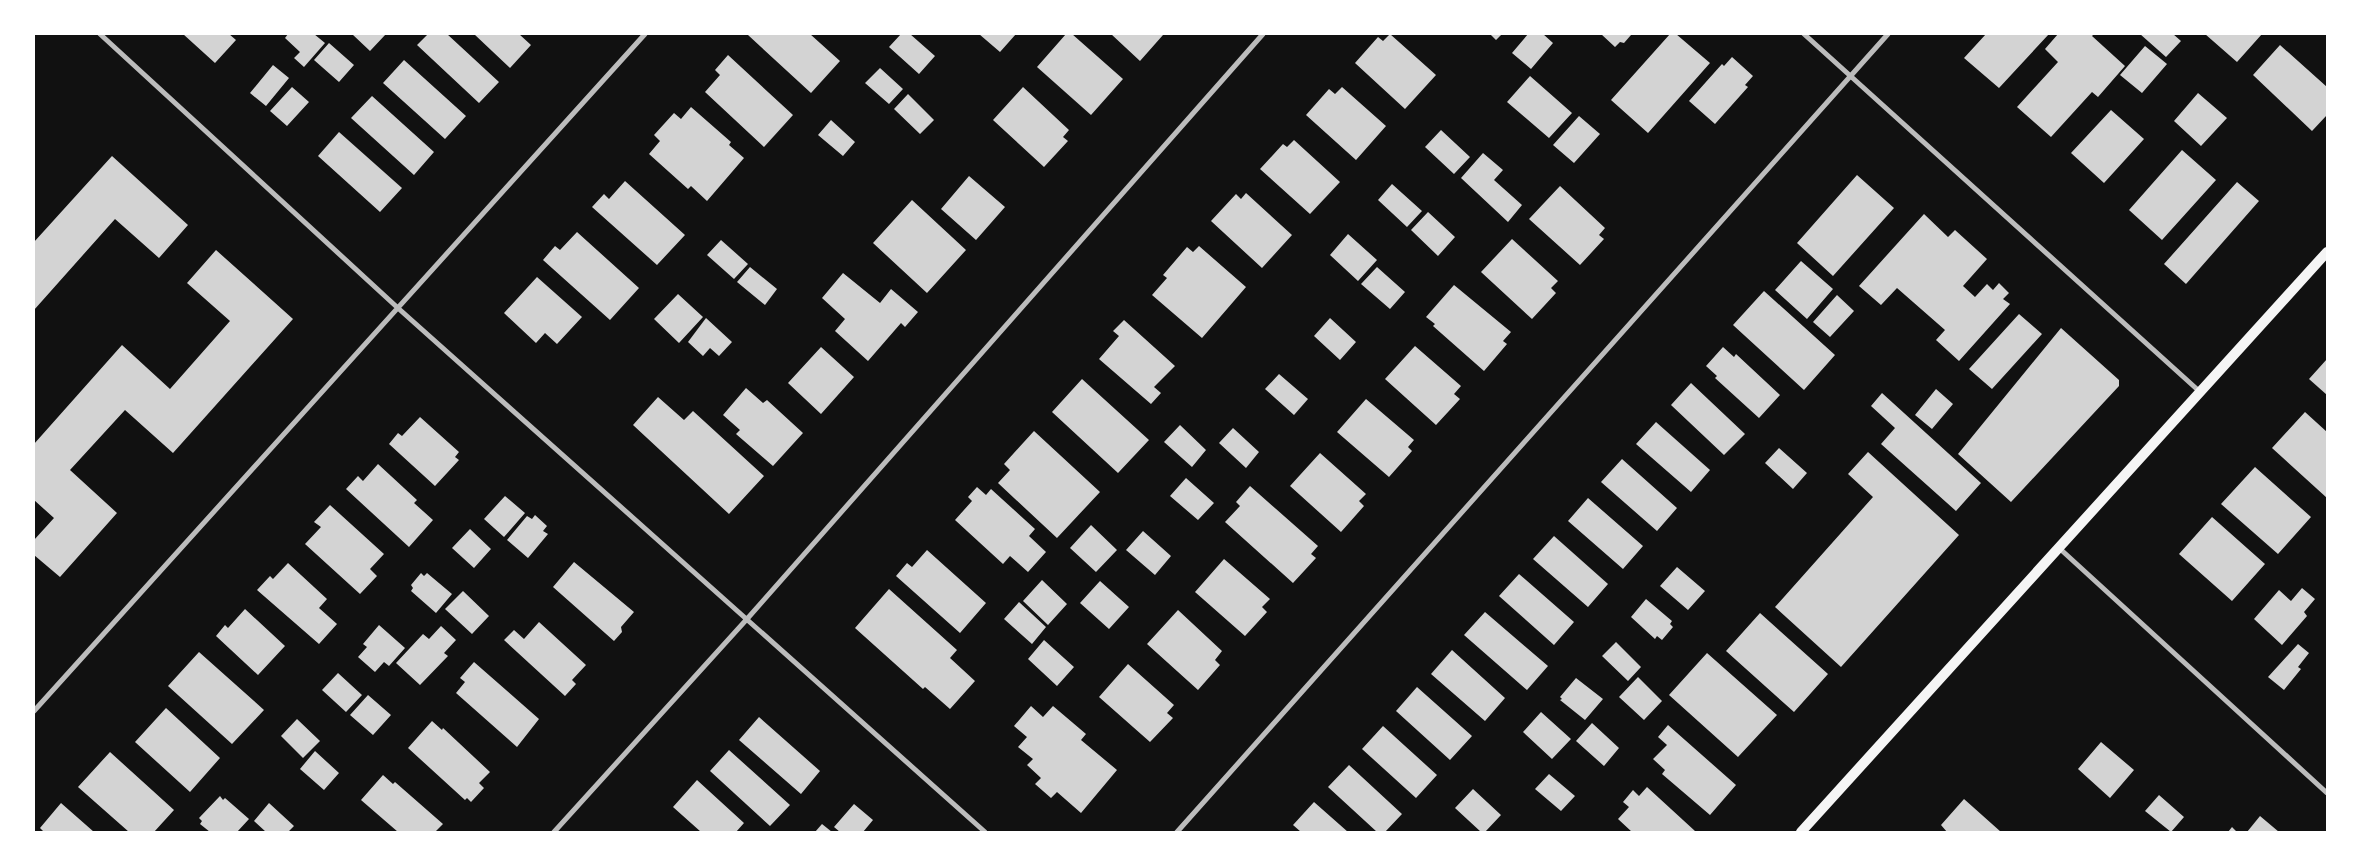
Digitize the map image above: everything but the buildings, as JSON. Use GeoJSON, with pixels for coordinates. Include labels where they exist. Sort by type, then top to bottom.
{"type":"FeatureCollection","features":[{"type":"Feature","properties":{"kind":"main road"},"geometry":{"type":"LineString","coordinates":[[1801,832],[2327,252]]}},
{"type":"Feature","properties":{"kind":"street"},"geometry":{"type":"LineString","coordinates":[[100,34],[398,309],[985,832]]}},
{"type":"Feature","properties":{"kind":"street"},"geometry":{"type":"LineString","coordinates":[[34,711],[645,34]]}},
{"type":"Feature","properties":{"kind":"street"},"geometry":{"type":"LineString","coordinates":[[554,832],[747,619],[1263,34]]}},
{"type":"Feature","properties":{"kind":"street"},"geometry":{"type":"LineString","coordinates":[[1804,34],[2199,391]]}},
{"type":"Feature","properties":{"kind":"street"},"geometry":{"type":"LineString","coordinates":[[1177,832],[1888,34]]}},
{"type":"Feature","properties":{"kind":"street"},"geometry":{"type":"LineString","coordinates":[[2058,547],[2327,793]]}}]}
